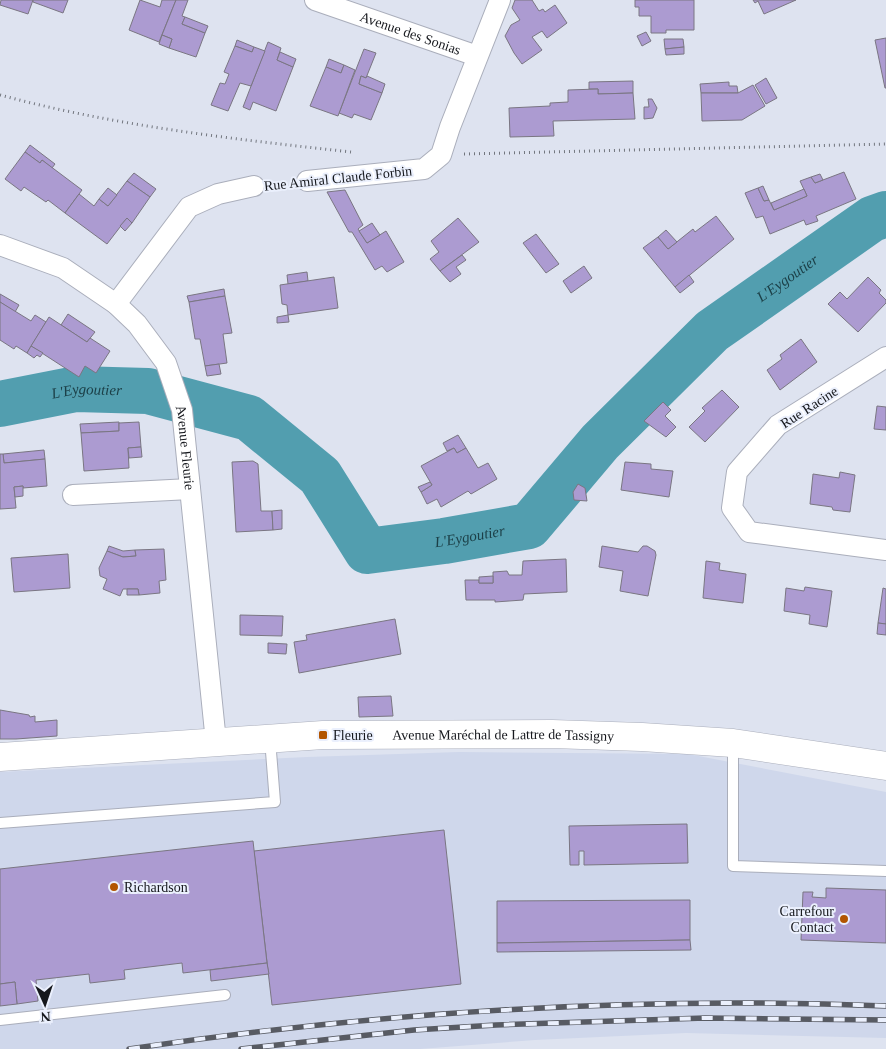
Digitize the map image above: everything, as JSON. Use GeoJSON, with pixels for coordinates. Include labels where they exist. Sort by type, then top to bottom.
{"type":"FeatureCollection","features":[{"type":"Feature","properties":{"kind":"main road","name":"Avenue Maréchal de Lattre de Tassigny"},"geometry":{"type":"LineString","coordinates":[[0,757],[322,735],[552,734],[642,737],[733,744],[886,766]]}},
{"type":"Feature","properties":{"kind":"street","name":"Avenue des Sonias"},"geometry":{"type":"LineString","coordinates":[[315,0],[477,56]]}},
{"type":"Feature","properties":{"kind":"street","name":"Rue Amiral Claude Forbin"},"geometry":{"type":"LineString","coordinates":[[307,181],[424,169],[441,155],[477,56],[500,0]]}},
{"type":"Feature","properties":{"kind":"street","name":"Rue Amiral Claude Forbin"},"geometry":{"type":"LineString","coordinates":[[116,304],[189,207],[218,194],[254,186]]}},
{"type":"Feature","properties":{"kind":"street","name":"Avenue Fleurie"},"geometry":{"type":"LineString","coordinates":[[0,245],[63,268],[116,304],[138,324],[166,362],[182,410],[216,742]]}},
{"type":"Feature","properties":{"kind":"street","name":"Rue Racine"},"geometry":{"type":"LineString","coordinates":[[886,357],[778,426],[737,472],[732,508],[748,532],[886,550]]}},
{"type":"Feature","properties":{"kind":"street"},"geometry":{"type":"LineString","coordinates":[[73,495],[190,489]]}},
{"type":"Feature","properties":{"kind":"lane"},"geometry":{"type":"LineString","coordinates":[[0,823],[275,802],[270,738]]}},
{"type":"Feature","properties":{"kind":"lane"},"geometry":{"type":"LineString","coordinates":[[733,744],[733,866],[886,871]]}},
{"type":"Feature","properties":{"kind":"lane"},"geometry":{"type":"LineString","coordinates":[[0,1020],[225,995]]}},
{"type":"Feature","properties":{"kind":"shaded area"},"geometry":{"type":"Polygon","coordinates":[[[459,752],[688,754],[886,792],[886,1038],[686,1033],[535,1040],[420,1049],[0,1049],[0,772],[307,757],[459,752]]]}},
{"type":"Feature","properties":{"kind":"building"},"geometry":{"type":"Polygon","coordinates":[[[1,0],[33,0],[28,14],[0,5],[1,0]]]}},
{"type":"Feature","properties":{"kind":"building"},"geometry":{"type":"Polygon","coordinates":[[[33,0],[68,0],[63,13],[33,2],[33,0]]]}},
{"type":"Feature","properties":{"kind":"building"},"geometry":{"type":"Polygon","coordinates":[[[140,0],[160,7],[162,0],[176,0],[159,42],[129,30],[140,0]]]}},
{"type":"Feature","properties":{"kind":"building"},"geometry":{"type":"Polygon","coordinates":[[[176,0],[188,0],[182,16],[185,17],[182,24],[205,33],[196,57],[169,48],[172,39],[162,35],[176,0]]]}},
{"type":"Feature","properties":{"kind":"building"},"geometry":{"type":"Polygon","coordinates":[[[515,0],[532,0],[539,11],[543,9],[545,12],[555,5],[567,23],[547,38],[542,31],[532,37],[542,50],[522,64],[505,36],[511,25],[520,20],[512,8],[515,0]]]}},
{"type":"Feature","properties":{"kind":"building"},"geometry":{"type":"Polygon","coordinates":[[[635,0],[694,0],[694,30],[666,30],[666,33],[651,33],[651,16],[639,16],[639,7],[635,7],[635,0]]]}},
{"type":"Feature","properties":{"kind":"building"},"geometry":{"type":"Polygon","coordinates":[[[753,0],[796,0],[764,14],[758,1],[755,3],[753,0]]]}},
{"type":"Feature","properties":{"kind":"building"},"geometry":{"type":"Polygon","coordinates":[[[185,17],[208,26],[205,33],[182,24],[185,17]]]}},
{"type":"Feature","properties":{"kind":"building"},"geometry":{"type":"Polygon","coordinates":[[[646,32],[651,41],[642,46],[637,36],[646,32]]]}},
{"type":"Feature","properties":{"kind":"building"},"geometry":{"type":"Polygon","coordinates":[[[162,35],[172,39],[169,48],[159,44],[162,35]]]}},
{"type":"Feature","properties":{"kind":"building"},"geometry":{"type":"Polygon","coordinates":[[[886,38],[886,88],[885,88],[875,40],[886,38]]]}},
{"type":"Feature","properties":{"kind":"building"},"geometry":{"type":"Polygon","coordinates":[[[664,39],[683,39],[684,47],[665,49],[664,39]]]}},
{"type":"Feature","properties":{"kind":"building"},"geometry":{"type":"Polygon","coordinates":[[[237,40],[254,47],[252,52],[235,46],[237,40]]]}},
{"type":"Feature","properties":{"kind":"building"},"geometry":{"type":"Polygon","coordinates":[[[268,42],[281,48],[277,60],[293,67],[276,111],[253,102],[250,110],[243,107],[268,42]]]}},
{"type":"Feature","properties":{"kind":"building"},"geometry":{"type":"Polygon","coordinates":[[[235,46],[252,52],[254,47],[265,51],[251,86],[240,83],[228,111],[211,105],[220,83],[225,84],[229,74],[224,72],[235,46]]]}},
{"type":"Feature","properties":{"kind":"building"},"geometry":{"type":"Polygon","coordinates":[[[684,47],[684,54],[666,55],[665,49],[684,47]]]}},
{"type":"Feature","properties":{"kind":"building"},"geometry":{"type":"Polygon","coordinates":[[[364,49],[376,53],[366,78],[361,76],[359,84],[382,93],[371,120],[354,114],[352,118],[339,113],[364,49]]]}},
{"type":"Feature","properties":{"kind":"building"},"geometry":{"type":"Polygon","coordinates":[[[280,52],[296,59],[293,67],[277,60],[280,52]]]}},
{"type":"Feature","properties":{"kind":"building"},"geometry":{"type":"Polygon","coordinates":[[[329,59],[344,65],[341,73],[326,67],[329,59]]]}},
{"type":"Feature","properties":{"kind":"building"},"geometry":{"type":"Polygon","coordinates":[[[344,65],[355,70],[338,116],[310,106],[326,67],[341,73],[344,65]]]}},
{"type":"Feature","properties":{"kind":"building"},"geometry":{"type":"Polygon","coordinates":[[[361,76],[366,78],[367,76],[385,84],[382,93],[359,84],[361,76]]]}},
{"type":"Feature","properties":{"kind":"building"},"geometry":{"type":"Polygon","coordinates":[[[766,78],[777,98],[766,104],[755,85],[766,78]]]}},
{"type":"Feature","properties":{"kind":"building"},"geometry":{"type":"Polygon","coordinates":[[[633,81],[633,93],[598,94],[598,89],[589,89],[589,82],[633,81]]]}},
{"type":"Feature","properties":{"kind":"building"},"geometry":{"type":"Polygon","coordinates":[[[729,82],[729,86],[737,86],[738,93],[701,93],[700,84],[729,82]]]}},
{"type":"Feature","properties":{"kind":"building"},"geometry":{"type":"Polygon","coordinates":[[[753,85],[765,106],[742,120],[702,121],[701,93],[738,93],[753,85]]]}},
{"type":"Feature","properties":{"kind":"building"},"geometry":{"type":"Polygon","coordinates":[[[598,89],[598,94],[633,93],[635,119],[553,121],[554,136],[510,137],[509,108],[550,106],[550,103],[568,102],[568,90],[598,89]]]}},
{"type":"Feature","properties":{"kind":"building"},"geometry":{"type":"Polygon","coordinates":[[[648,99],[652,99],[657,108],[653,118],[644,119],[644,107],[649,107],[648,99]]]}},
{"type":"Feature","properties":{"kind":"building"},"geometry":{"type":"Polygon","coordinates":[[[30,145],[55,164],[52,168],[42,160],[40,163],[25,152],[30,145]]]}},
{"type":"Feature","properties":{"kind":"building"},"geometry":{"type":"Polygon","coordinates":[[[25,152],[40,163],[42,160],[82,190],[65,213],[48,200],[46,202],[24,187],[21,191],[5,179],[25,152]]]}},
{"type":"Feature","properties":{"kind":"building"},"geometry":{"type":"Polygon","coordinates":[[[844,172],[856,199],[816,216],[818,221],[806,225],[804,220],[770,234],[763,216],[756,218],[745,193],[758,188],[764,201],[769,200],[774,210],[807,196],[800,181],[811,177],[815,183],[844,172]]]}},
{"type":"Feature","properties":{"kind":"building"},"geometry":{"type":"Polygon","coordinates":[[[134,173],[156,189],[150,197],[127,181],[134,173]]]}},
{"type":"Feature","properties":{"kind":"building"},"geometry":{"type":"Polygon","coordinates":[[[820,174],[823,180],[815,183],[811,177],[820,174]]]}},
{"type":"Feature","properties":{"kind":"building"},"geometry":{"type":"Polygon","coordinates":[[[127,181],[150,197],[132,223],[127,218],[107,244],[65,213],[79,194],[94,206],[99,199],[108,206],[127,181]]]}},
{"type":"Feature","properties":{"kind":"building"},"geometry":{"type":"Polygon","coordinates":[[[763,186],[769,200],[764,201],[758,188],[763,186]]]}},
{"type":"Feature","properties":{"kind":"building"},"geometry":{"type":"Polygon","coordinates":[[[108,188],[117,195],[108,206],[99,199],[108,188]]]}},
{"type":"Feature","properties":{"kind":"building"},"geometry":{"type":"Polygon","coordinates":[[[804,189],[807,196],[774,210],[771,203],[804,189]]]}},
{"type":"Feature","properties":{"kind":"building"},"geometry":{"type":"Polygon","coordinates":[[[345,190],[363,225],[358,229],[367,243],[386,231],[404,262],[387,272],[382,266],[375,270],[352,232],[349,232],[327,192],[345,190]]]}},
{"type":"Feature","properties":{"kind":"building"},"geometry":{"type":"Polygon","coordinates":[[[716,216],[734,239],[675,287],[643,248],[658,237],[668,249],[693,229],[695,232],[716,216]]]}},
{"type":"Feature","properties":{"kind":"building"},"geometry":{"type":"Polygon","coordinates":[[[127,218],[132,223],[125,231],[120,226],[127,218]]]}},
{"type":"Feature","properties":{"kind":"building"},"geometry":{"type":"Polygon","coordinates":[[[458,218],[479,242],[440,271],[430,259],[439,252],[431,241],[458,218]]]}},
{"type":"Feature","properties":{"kind":"building"},"geometry":{"type":"Polygon","coordinates":[[[372,223],[380,235],[367,243],[359,231],[372,223]]]}},
{"type":"Feature","properties":{"kind":"building"},"geometry":{"type":"Polygon","coordinates":[[[666,230],[677,242],[668,249],[658,237],[666,230]]]}},
{"type":"Feature","properties":{"kind":"building"},"geometry":{"type":"Polygon","coordinates":[[[536,234],[559,264],[546,273],[523,243],[536,234]]]}},
{"type":"Feature","properties":{"kind":"building"},"geometry":{"type":"Polygon","coordinates":[[[462,255],[466,260],[456,267],[461,274],[450,282],[440,271],[462,255]]]}},
{"type":"Feature","properties":{"kind":"building"},"geometry":{"type":"Polygon","coordinates":[[[584,266],[592,278],[571,293],[563,281],[584,266]]]}},
{"type":"Feature","properties":{"kind":"building"},"geometry":{"type":"Polygon","coordinates":[[[307,272],[308,281],[288,284],[287,275],[307,272]]]}},
{"type":"Feature","properties":{"kind":"building"},"geometry":{"type":"Polygon","coordinates":[[[689,275],[694,282],[680,293],[675,287],[689,275]]]}},
{"type":"Feature","properties":{"kind":"building"},"geometry":{"type":"Polygon","coordinates":[[[334,277],[338,308],[288,315],[287,305],[282,304],[280,285],[334,277]]]}},
{"type":"Feature","properties":{"kind":"building"},"geometry":{"type":"Polygon","coordinates":[[[868,277],[881,290],[879,293],[886,300],[886,303],[858,332],[828,304],[840,292],[847,299],[868,277]]]}},
{"type":"Feature","properties":{"kind":"building"},"geometry":{"type":"Polygon","coordinates":[[[224,289],[225,296],[189,302],[187,296],[224,289]]]}},
{"type":"Feature","properties":{"kind":"building"},"geometry":{"type":"Polygon","coordinates":[[[0,294],[19,305],[15,312],[0,302],[0,294]]]}},
{"type":"Feature","properties":{"kind":"building"},"geometry":{"type":"Polygon","coordinates":[[[225,296],[232,333],[223,334],[227,363],[205,366],[200,339],[195,339],[189,302],[225,296]]]}},
{"type":"Feature","properties":{"kind":"building"},"geometry":{"type":"Polygon","coordinates":[[[0,302],[31,321],[35,315],[46,322],[27,353],[16,346],[14,349],[0,340],[0,302]]]}},
{"type":"Feature","properties":{"kind":"building"},"geometry":{"type":"Polygon","coordinates":[[[68,314],[95,332],[87,342],[61,325],[68,314]]]}},
{"type":"Feature","properties":{"kind":"building"},"geometry":{"type":"Polygon","coordinates":[[[288,315],[289,322],[277,323],[277,317],[288,315]]]}},
{"type":"Feature","properties":{"kind":"building"},"geometry":{"type":"Polygon","coordinates":[[[49,317],[87,342],[90,338],[110,351],[96,373],[85,366],[79,377],[31,346],[49,317]]]}},
{"type":"Feature","properties":{"kind":"building"},"geometry":{"type":"Polygon","coordinates":[[[801,339],[817,362],[780,390],[767,370],[782,359],[780,355],[801,339]]]}},
{"type":"Feature","properties":{"kind":"building"},"geometry":{"type":"Polygon","coordinates":[[[31,346],[43,353],[40,357],[37,355],[34,358],[27,353],[31,346]]]}},
{"type":"Feature","properties":{"kind":"building"},"geometry":{"type":"Polygon","coordinates":[[[219,364],[221,374],[207,376],[205,366],[219,364]]]}},
{"type":"Feature","properties":{"kind":"building"},"geometry":{"type":"Polygon","coordinates":[[[722,390],[739,407],[705,442],[689,427],[705,411],[702,408],[722,390]]]}},
{"type":"Feature","properties":{"kind":"building"},"geometry":{"type":"Polygon","coordinates":[[[663,402],[671,410],[665,416],[676,427],[666,437],[644,421],[663,402]]]}},
{"type":"Feature","properties":{"kind":"building"},"geometry":{"type":"Polygon","coordinates":[[[877,406],[886,407],[886,430],[874,429],[877,406]]]}},
{"type":"Feature","properties":{"kind":"building"},"geometry":{"type":"Polygon","coordinates":[[[119,422],[119,431],[81,433],[80,424],[119,422]]]}},
{"type":"Feature","properties":{"kind":"building"},"geometry":{"type":"Polygon","coordinates":[[[139,422],[141,447],[128,448],[129,468],[84,471],[81,433],[119,431],[119,423],[139,422]]]}},
{"type":"Feature","properties":{"kind":"building"},"geometry":{"type":"Polygon","coordinates":[[[458,435],[466,448],[457,453],[454,448],[447,451],[443,443],[458,435]]]}},
{"type":"Feature","properties":{"kind":"building"},"geometry":{"type":"Polygon","coordinates":[[[141,447],[142,457],[129,458],[128,448],[141,447]]]}},
{"type":"Feature","properties":{"kind":"building"},"geometry":{"type":"Polygon","coordinates":[[[454,448],[457,453],[466,448],[478,468],[488,463],[497,479],[471,494],[468,491],[441,507],[437,499],[427,504],[421,492],[432,485],[421,466],[454,448]]]}},
{"type":"Feature","properties":{"kind":"building"},"geometry":{"type":"Polygon","coordinates":[[[44,450],[45,459],[4,463],[3,454],[44,450]]]}},
{"type":"Feature","properties":{"kind":"building"},"geometry":{"type":"Polygon","coordinates":[[[0,454],[3,454],[4,463],[45,459],[47,486],[14,487],[16,508],[0,509],[0,454]]]}},
{"type":"Feature","properties":{"kind":"building"},"geometry":{"type":"Polygon","coordinates":[[[253,461],[258,464],[261,511],[272,511],[273,530],[236,532],[232,462],[253,461]]]}},
{"type":"Feature","properties":{"kind":"building"},"geometry":{"type":"Polygon","coordinates":[[[625,462],[651,464],[651,469],[673,471],[669,497],[621,490],[625,462]]]}},
{"type":"Feature","properties":{"kind":"building"},"geometry":{"type":"Polygon","coordinates":[[[840,472],[855,475],[850,512],[810,504],[813,474],[839,478],[840,472]]]}},
{"type":"Feature","properties":{"kind":"building"},"geometry":{"type":"Polygon","coordinates":[[[430,482],[432,485],[421,492],[418,487],[430,482]]]}},
{"type":"Feature","properties":{"kind":"building"},"geometry":{"type":"Polygon","coordinates":[[[578,484],[585,488],[587,501],[574,500],[573,492],[578,484]]]}},
{"type":"Feature","properties":{"kind":"building"},"geometry":{"type":"Polygon","coordinates":[[[23,486],[23,496],[15,497],[14,487],[23,486]]]}},
{"type":"Feature","properties":{"kind":"building"},"geometry":{"type":"Polygon","coordinates":[[[282,510],[282,529],[273,530],[272,511],[282,510]]]}},
{"type":"Feature","properties":{"kind":"building"},"geometry":{"type":"Polygon","coordinates":[[[109,546],[123,551],[135,550],[136,556],[123,557],[107,551],[109,546]]]}},
{"type":"Feature","properties":{"kind":"building"},"geometry":{"type":"Polygon","coordinates":[[[602,546],[638,552],[643,546],[647,546],[655,551],[656,555],[648,596],[620,591],[623,571],[599,567],[602,546]]]}},
{"type":"Feature","properties":{"kind":"building"},"geometry":{"type":"Polygon","coordinates":[[[164,549],[166,580],[159,581],[160,593],[139,595],[138,589],[123,589],[120,596],[103,589],[107,579],[100,576],[99,568],[107,551],[123,557],[136,556],[135,550],[164,549]]]}},
{"type":"Feature","properties":{"kind":"building"},"geometry":{"type":"Polygon","coordinates":[[[68,554],[70,588],[14,592],[11,558],[68,554]]]}},
{"type":"Feature","properties":{"kind":"building"},"geometry":{"type":"Polygon","coordinates":[[[566,559],[567,592],[524,594],[523,600],[495,602],[495,600],[466,600],[465,580],[493,583],[493,572],[507,571],[509,575],[522,575],[523,561],[566,559]]]}},
{"type":"Feature","properties":{"kind":"building"},"geometry":{"type":"Polygon","coordinates":[[[706,561],[720,563],[719,570],[746,574],[743,603],[703,598],[706,561]]]}},
{"type":"Feature","properties":{"kind":"building"},"geometry":{"type":"Polygon","coordinates":[[[493,576],[493,583],[479,583],[479,577],[493,576]]]}},
{"type":"Feature","properties":{"kind":"building"},"geometry":{"type":"Polygon","coordinates":[[[805,587],[832,591],[827,627],[809,624],[810,615],[784,611],[786,588],[804,591],[805,587]]]}},
{"type":"Feature","properties":{"kind":"building"},"geometry":{"type":"Polygon","coordinates":[[[883,588],[886,589],[886,624],[878,623],[883,588]]]}},
{"type":"Feature","properties":{"kind":"building"},"geometry":{"type":"Polygon","coordinates":[[[127,589],[138,589],[139,595],[127,595],[127,589]]]}},
{"type":"Feature","properties":{"kind":"building"},"geometry":{"type":"Polygon","coordinates":[[[240,615],[283,616],[282,636],[240,635],[240,615]]]}},
{"type":"Feature","properties":{"kind":"building"},"geometry":{"type":"Polygon","coordinates":[[[395,619],[401,654],[299,673],[294,642],[307,640],[306,635],[395,619]]]}},
{"type":"Feature","properties":{"kind":"building"},"geometry":{"type":"Polygon","coordinates":[[[878,623],[886,624],[886,635],[877,634],[878,623]]]}},
{"type":"Feature","properties":{"kind":"building"},"geometry":{"type":"Polygon","coordinates":[[[268,643],[287,644],[286,654],[268,653],[268,643]]]}},
{"type":"Feature","properties":{"kind":"building"},"geometry":{"type":"Polygon","coordinates":[[[391,696],[393,716],[359,717],[358,697],[391,696]]]}},
{"type":"Feature","properties":{"kind":"building"},"geometry":{"type":"Polygon","coordinates":[[[0,710],[29,715],[30,717],[35,716],[35,722],[57,720],[57,736],[0,739],[0,710]]]}},
{"type":"Feature","properties":{"kind":"building"},"geometry":{"type":"Polygon","coordinates":[[[687,824],[688,863],[584,865],[584,851],[579,851],[579,865],[570,865],[569,826],[687,824]]]}},
{"type":"Feature","properties":{"kind":"building"},"geometry":{"type":"Polygon","coordinates":[[[444,830],[461,984],[272,1005],[254,851],[444,830]]]}},
{"type":"Feature","properties":{"kind":"building"},"geometry":{"type":"Polygon","coordinates":[[[253,841],[267,963],[183,973],[182,963],[124,970],[125,979],[90,983],[89,974],[36,980],[38,1001],[17,1004],[15,982],[0,984],[0,869],[253,841]]]}},
{"type":"Feature","properties":{"kind":"building","name":"Carrefour Contact"},"geometry":{"type":"Polygon","coordinates":[[[826,888],[886,890],[886,943],[801,940],[803,892],[813,892],[812,897],[826,898],[826,888]]]}},
{"type":"Feature","properties":{"kind":"building"},"geometry":{"type":"Polygon","coordinates":[[[690,900],[690,940],[497,943],[497,901],[690,900]]]}},
{"type":"Feature","properties":{"kind":"building"},"geometry":{"type":"Polygon","coordinates":[[[690,940],[691,950],[497,952],[497,943],[690,940]]]}},
{"type":"Feature","properties":{"kind":"building"},"geometry":{"type":"Polygon","coordinates":[[[267,963],[269,974],[211,981],[210,970],[267,963]]]}},
{"type":"Feature","properties":{"kind":"building"},"geometry":{"type":"Polygon","coordinates":[[[15,982],[17,1004],[0,1006],[0,984],[15,982]]]}},
{"type":"Feature","properties":{"kind":"waterway","name":"L'Eygoutier"},"geometry":{"type":"LineString","coordinates":[[0,404],[76,389],[148,391],[249,418],[320,476],[367,551],[444,541],[529,526],[600,442],[712,331],[872,219],[886,214]]}},
{"type":"Feature","properties":{"kind":"railway"},"geometry":{"type":"LineString","coordinates":[[129,1049],[317,1025],[507,1010],[697,1003],[792,1003],[886,1006]]}},
{"type":"Feature","properties":{"kind":"railway"},"geometry":{"type":"LineString","coordinates":[[241,1049],[414,1030],[496,1025],[705,1018],[886,1020]]}},
{"type":"Feature","properties":{"kind":"place","name":"Fleurie"},"geometry":{"type":"Point","coordinates":[323,735]}},
{"type":"Feature","properties":{"kind":"place","name":"Richardson"},"geometry":{"type":"Point","coordinates":[114,887]}},
{"type":"Feature","properties":{"kind":"place","name":"Carrefour Contact"},"geometry":{"type":"Point","coordinates":[844,919]}}]}
